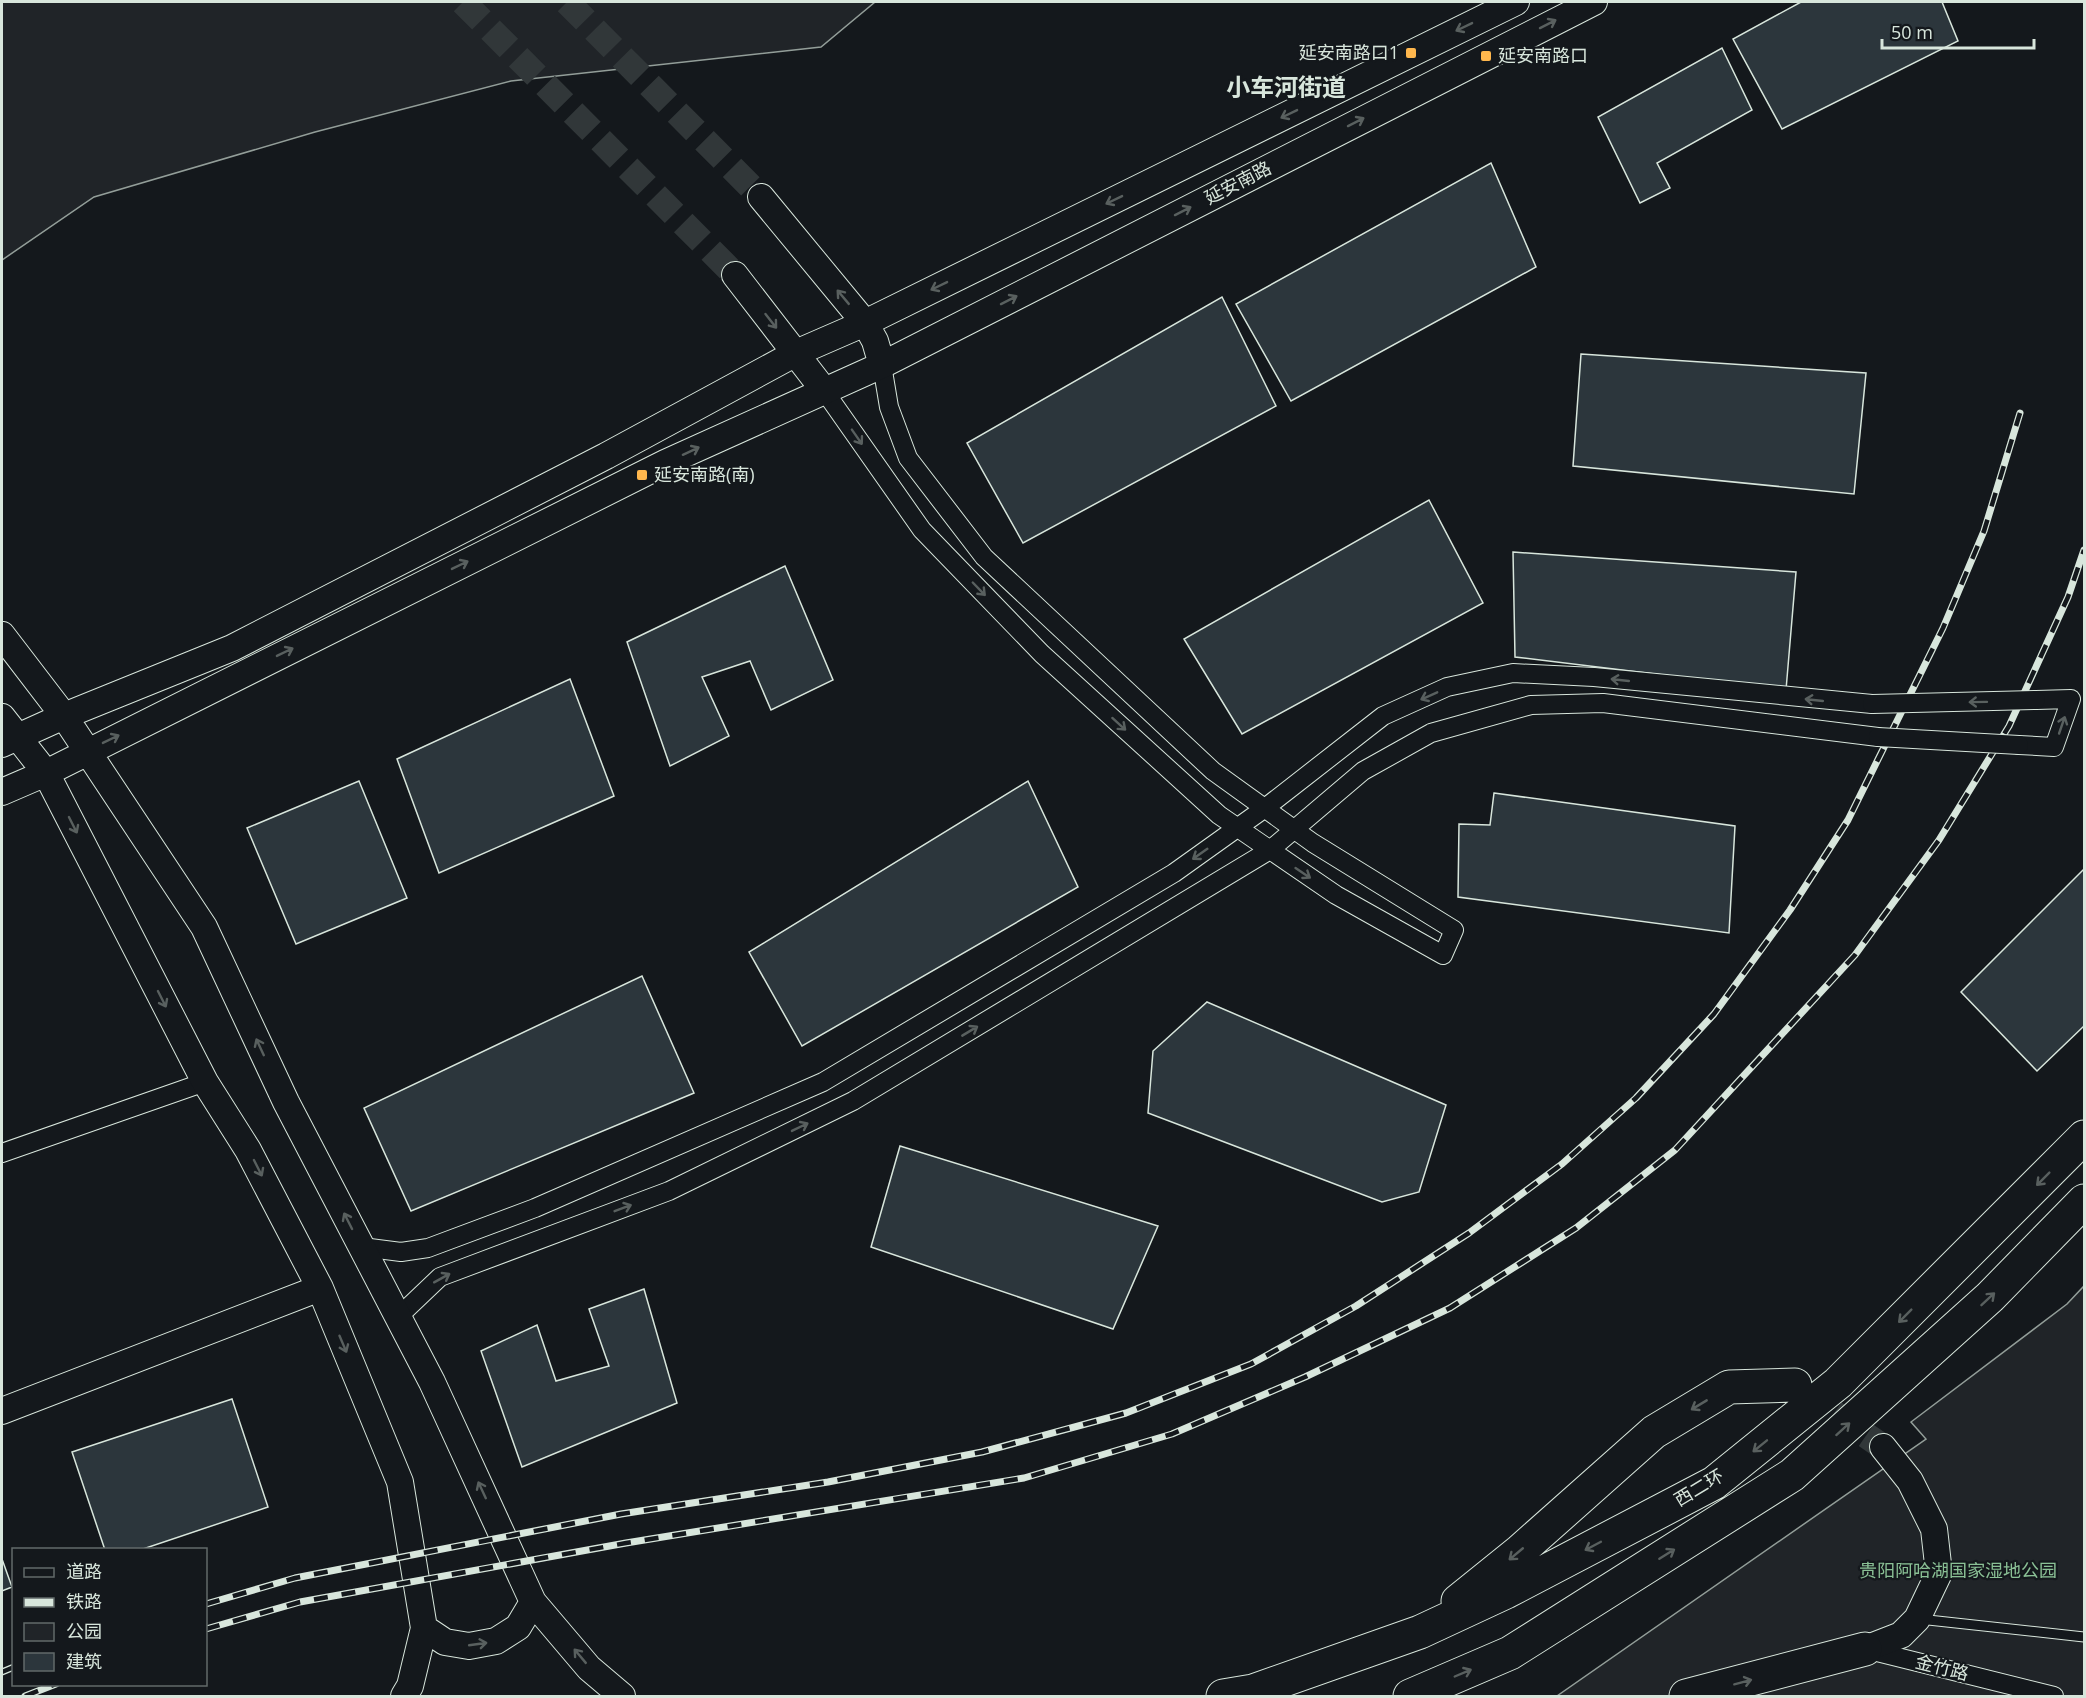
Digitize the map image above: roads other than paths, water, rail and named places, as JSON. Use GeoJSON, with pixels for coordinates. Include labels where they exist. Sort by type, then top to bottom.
{"type":"FeatureCollection","features":[{"type":"Feature","properties":{"kind":"highway","name":"西二环"},"geometry":{"type":"LineString","coordinates":[[1223,1696],[1253,1691],[1420,1632],[1506,1592],[1714,1483],[1838,1383],[2085,1137]]}},
{"type":"Feature","properties":{"kind":"highway"},"geometry":{"type":"LineString","coordinates":[[1410,1696],[1510,1653],[1792,1475],[1990,1297],[2085,1201]]}},
{"type":"Feature","properties":{"kind":"highway"},"geometry":{"type":"LineString","coordinates":[[1420,1632],[1520,1551],[1654,1432],[1729,1387],[1795,1385]]}},
{"type":"Feature","properties":{"kind":"highway"},"geometry":{"type":"LineString","coordinates":[[1686,1696],[1865,1649]]}},
{"type":"Feature","properties":{"kind":"street"},"geometry":{"type":"LineString","coordinates":[[9,741],[64,716],[232,648],[606,456],[796,353],[865,323],[1516,2]]}},
{"type":"Feature","properties":{"kind":"street","name":"延安南路"},"geometry":{"type":"LineString","coordinates":[[2,792],[46,773],[664,463],[882,365],[1593,2]]}},
{"type":"Feature","properties":{"kind":"street"},"geometry":{"type":"LineString","coordinates":[[735,275],[796,353],[922,530],[1042,654],[1219,815],[1336,895],[1443,955],[1454,930],[1296,831],[1213,771],[984,557],[908,458],[889,407],[875,340],[865,323],[761,197]]}},
{"type":"Feature","properties":{"kind":"street"},"geometry":{"type":"LineString","coordinates":[[2,635],[64,716],[204,927],[286,1102],[432,1382],[533,1602],[589,1668],[622,1696]]}},
{"type":"Feature","properties":{"kind":"street"},"geometry":{"type":"LineString","coordinates":[[362,1247],[401,1252],[429,1248],[535,1208],[823,1082],[1174,873],[1265,808],[1383,716],[1447,687],[1513,673],[1594,677],[1872,704],[2071,699],[2054,747],[1878,737],[1603,703],[1531,705],[1431,733],[1363,771],[1296,831],[1270,850],[853,1101],[669,1191],[440,1277],[398,1317]]}},
{"type":"Feature","properties":{"kind":"street"},"geometry":{"type":"LineString","coordinates":[[2,717],[9,741],[46,773],[205,1082],[248,1150],[320,1288],[400,1482],[424,1628],[410,1686],[404,1696]]}},
{"type":"Feature","properties":{"kind":"street"},"geometry":{"type":"LineString","coordinates":[[2,1153],[205,1082]]}},
{"type":"Feature","properties":{"kind":"street"},"geometry":{"type":"LineString","coordinates":[[2,1411],[320,1288]]}},
{"type":"Feature","properties":{"kind":"street"},"geometry":{"type":"LineString","coordinates":[[1865,1649],[1901,1635],[1917,1619],[1940,1573],[1934,1529],[1910,1481],[1882,1447]]}},
{"type":"Feature","properties":{"kind":"street"},"geometry":{"type":"LineString","coordinates":[[424,1628],[445,1642],[469,1646],[496,1641],[518,1627],[533,1602]]}},
{"type":"Feature","properties":{"kind":"street","name":"金竹路"},"geometry":{"type":"LineString","coordinates":[[1865,1649],[2054,1696]]}},
{"type":"Feature","properties":{"kind":"lane"},"geometry":{"type":"LineString","coordinates":[[1917,1619],[2085,1637]]}},
{"type":"Feature","properties":{"kind":"tunnel"},"geometry":{"type":"LineString","coordinates":[[463,2],[735,275]]}},
{"type":"Feature","properties":{"kind":"tunnel"},"geometry":{"type":"LineString","coordinates":[[567,2],[761,197]]}},
{"type":"Feature","properties":{"kind":"tunnel"},"geometry":{"type":"LineString","coordinates":[[1802,1391],[1883,1447]]}},
{"type":"Feature","properties":{"kind":"railway"},"geometry":{"type":"LineString","coordinates":[[207,1604],[295,1578],[621,1514],[828,1482],[982,1452],[1126,1413],[1251,1364],[1356,1306],[1469,1233],[1562,1164],[1636,1098],[1714,1014],[1790,910],[1848,820],[1943,628],[1984,531],[2020,413]]}},
{"type":"Feature","properties":{"kind":"railway"},"geometry":{"type":"LineString","coordinates":[[207,1629],[300,1602],[626,1543],[1024,1478],[1172,1434],[1305,1377],[1450,1308],[1576,1228],[1675,1150],[1855,955],[1939,840],[2009,726],[2068,597],[2084,550]]}},
{"type":"Feature","properties":{"kind":"railway"},"geometry":{"type":"LineString","coordinates":[[2,1672],[12,1668]]}},
{"type":"Feature","properties":{"kind":"railway"},"geometry":{"type":"LineString","coordinates":[[25,1696],[51,1686]]}},
{"type":"Feature","properties":{"kind":"place","name":"延安南路口1"},"geometry":{"type":"Point","coordinates":[1411,53]}},
{"type":"Feature","properties":{"kind":"place","name":"延安南路口"},"geometry":{"type":"Point","coordinates":[1486,56]}},
{"type":"Feature","properties":{"kind":"place","name":"延安南路(南)"},"geometry":{"type":"Point","coordinates":[642,475]}},
{"type":"Feature","properties":{"kind":"district","name":"小车河街道"},"geometry":{"type":"Point","coordinates":[1286,88]}},
{"type":"Feature","properties":{"kind":"park label","name":"贵阳阿哈湖国家湿地公园"},"geometry":{"type":"Point","coordinates":[1958,1571]}}]}
